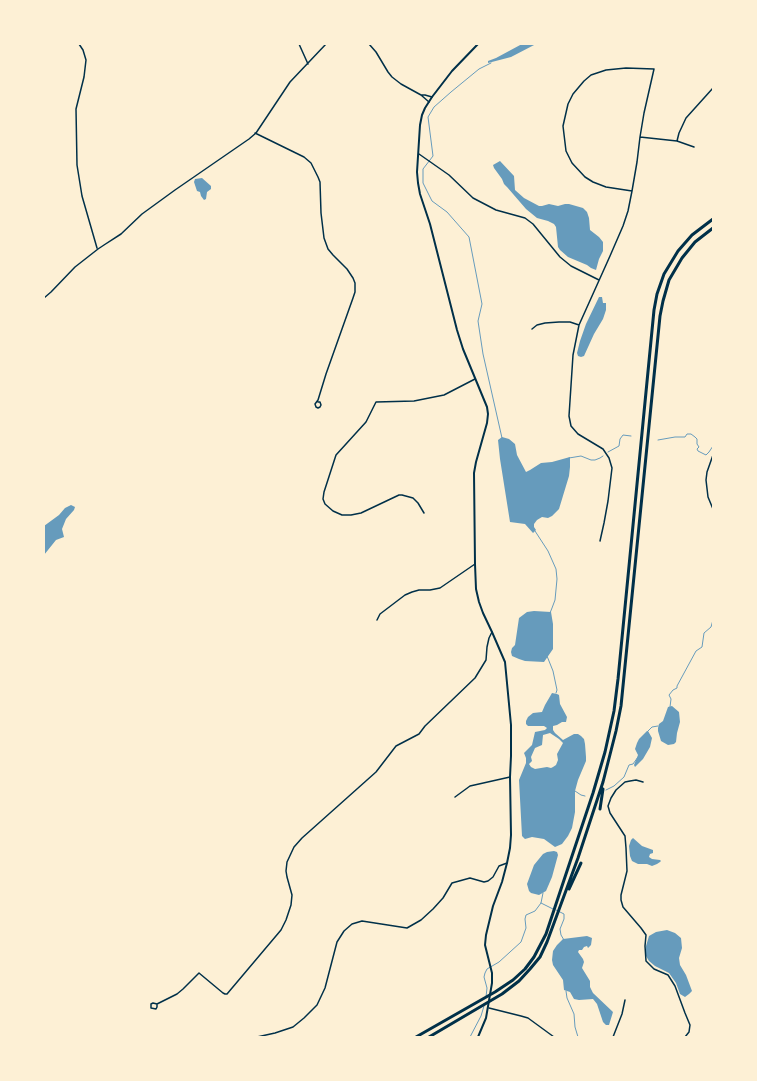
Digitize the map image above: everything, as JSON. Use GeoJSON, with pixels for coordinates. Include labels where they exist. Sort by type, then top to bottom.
{"type":"FeatureCollection","features":[{"type":"Feature","properties":{"kind":"highway"},"geometry":{"type":"LineString","coordinates":[[416,1037],[495,992],[517,976],[531,961],[542,943],[552,917],[600,768],[614,706],[656,300],[664,274],[675,256],[692,235],[713,219]]}},
{"type":"Feature","properties":{"kind":"highway"},"geometry":{"type":"LineString","coordinates":[[429,1037],[515,984],[534,965],[545,947],[592,818],[616,731],[623,690],[662,306],[669,280],[679,262],[692,245],[713,228]]}},
{"type":"Feature","properties":{"kind":"highway"},"geometry":{"type":"LineString","coordinates":[[600,809],[604,777]]}},
{"type":"Feature","properties":{"kind":"highway"},"geometry":{"type":"LineString","coordinates":[[561,904],[581,863]]}},
{"type":"Feature","properties":{"kind":"street"},"geometry":{"type":"LineString","coordinates":[[79,44],[86,60],[84,77],[76,109],[77,165],[82,196],[98,249]]}},
{"type":"Feature","properties":{"kind":"street"},"geometry":{"type":"LineString","coordinates":[[299,44],[308,64]]}},
{"type":"Feature","properties":{"kind":"street"},"geometry":{"type":"LineString","coordinates":[[44,298],[52,292],[75,267],[98,249],[121,234],[142,214],[164,197],[245,143],[255,133],[290,82],[326,44]]}},
{"type":"Feature","properties":{"kind":"street"},"geometry":{"type":"LineString","coordinates":[[369,44],[392,77],[401,84],[421,95],[429,102]]}},
{"type":"Feature","properties":{"kind":"street"},"geometry":{"type":"LineString","coordinates":[[478,44],[452,71],[429,102],[422,115],[418,153],[418,183],[420,194],[430,224],[457,330],[487,407],[487,423],[474,473],[476,589],[479,602],[505,662],[511,725],[511,835],[507,863],[493,906],[486,935],[485,945],[491,970],[492,983],[489,1008],[478,1037]]}},
{"type":"Feature","properties":{"kind":"street"},"geometry":{"type":"LineString","coordinates":[[600,541],[608,500],[612,468],[609,458],[603,449],[578,434],[571,426],[569,416],[572,355],[579,326],[623,226],[632,191],[646,100],[654,69],[614,68],[591,75],[573,94],[568,104],[563,126],[566,151],[572,163],[589,180],[606,187],[632,191]]}},
{"type":"Feature","properties":{"kind":"street"},"geometry":{"type":"LineString","coordinates":[[677,141],[678,133],[686,118],[713,88]]}},
{"type":"Feature","properties":{"kind":"street"},"geometry":{"type":"LineString","coordinates":[[421,95],[432,98]]}},
{"type":"Feature","properties":{"kind":"street"},"geometry":{"type":"LineString","coordinates":[[255,133],[304,157],[310,163],[320,182],[321,213],[324,238],[328,249],[347,269],[353,278],[355,292],[318,402]]}},
{"type":"Feature","properties":{"kind":"street"},"geometry":{"type":"LineString","coordinates":[[640,138],[677,141],[694,147]]}},
{"type":"Feature","properties":{"kind":"street"},"geometry":{"type":"LineString","coordinates":[[418,153],[434,164],[473,198],[496,210],[525,218],[533,224],[560,257],[571,266],[599,280]]}},
{"type":"Feature","properties":{"kind":"street"},"geometry":{"type":"LineString","coordinates":[[532,329],[537,325],[546,322],[570,322],[579,326]]}},
{"type":"Feature","properties":{"kind":"street"},"geometry":{"type":"LineString","coordinates":[[424,513],[413,498],[402,495],[399,495],[361,513],[342,515],[333,511],[325,504],[323,499],[336,455],[366,422],[376,402],[414,401],[444,395],[475,379]]}},
{"type":"Feature","properties":{"kind":"street"},"geometry":{"type":"LineString","coordinates":[[713,455],[706,480],[708,497],[713,508]]}},
{"type":"Feature","properties":{"kind":"street"},"geometry":{"type":"LineString","coordinates":[[377,620],[380,614],[405,595],[414,591],[440,588],[475,564]]}},
{"type":"Feature","properties":{"kind":"street"},"geometry":{"type":"LineString","coordinates":[[157,1004],[176,994],[199,973],[223,993],[227,994],[281,930],[286,920],[291,905],[292,895],[286,871],[287,862],[294,847],[302,838],[376,772],[396,746],[419,734],[425,726],[471,683],[479,673],[486,660],[487,647],[492,632]]}},
{"type":"Feature","properties":{"kind":"street"},"geometry":{"type":"LineString","coordinates":[[455,797],[470,786],[510,777]]}},
{"type":"Feature","properties":{"kind":"street"},"geometry":{"type":"LineString","coordinates":[[643,782],[636,780],[625,782],[616,790],[608,806],[610,813],[624,836],[626,848],[626,871],[621,892],[621,900],[623,907],[646,935],[646,961],[654,969],[668,975],[675,986],[690,1025],[689,1032],[685,1037]]}},
{"type":"Feature","properties":{"kind":"street"},"geometry":{"type":"LineString","coordinates":[[258,1037],[275,1033],[293,1026],[304,1018],[317,1005],[325,988],[338,942],[344,931],[352,924],[362,921],[407,928],[421,920],[429,913],[443,898],[452,883],[470,878],[484,882],[488,881],[499,866],[507,863]]}},
{"type":"Feature","properties":{"kind":"street"},"geometry":{"type":"LineString","coordinates":[[613,1037],[622,1014],[625,1000]]}},
{"type":"Feature","properties":{"kind":"street"},"geometry":{"type":"LineString","coordinates":[[489,1008],[528,1018],[554,1037]]}},
{"type":"Feature","properties":{"kind":"water"},"geometry":{"type":"Polygon","coordinates":[[[522,44],[536,44],[511,57],[488,63],[488,61],[522,44]]]}},
{"type":"Feature","properties":{"kind":"water"},"geometry":{"type":"Polygon","coordinates":[[[500,161],[514,176],[515,190],[524,198],[539,206],[549,204],[558,206],[569,204],[583,208],[587,212],[590,230],[603,242],[603,251],[596,270],[568,257],[560,250],[558,247],[556,227],[554,224],[537,218],[526,209],[504,184],[493,165],[500,161]]]}},
{"type":"Feature","properties":{"kind":"water"},"geometry":{"type":"Polygon","coordinates":[[[202,178],[211,186],[211,189],[207,192],[206,199],[204,200],[200,192],[197,191],[194,182],[195,179],[202,178]]]}},
{"type":"Feature","properties":{"kind":"water"},"geometry":{"type":"Polygon","coordinates":[[[599,297],[602,297],[603,303],[606,303],[606,310],[584,356],[581,357],[578,356],[577,353],[580,341],[586,324],[599,297]]]}},
{"type":"Feature","properties":{"kind":"water"},"geometry":{"type":"Polygon","coordinates":[[[502,437],[509,439],[515,444],[517,455],[526,472],[541,463],[552,462],[570,457],[569,476],[559,509],[548,518],[542,517],[537,520],[534,524],[536,530],[533,533],[525,524],[510,522],[498,440],[502,437]]]}},
{"type":"Feature","properties":{"kind":"water"},"geometry":{"type":"Polygon","coordinates":[[[71,505],[75,507],[66,519],[62,529],[64,537],[56,540],[44,555],[44,526],[59,515],[65,508],[71,505]]]}},
{"type":"Feature","properties":{"kind":"water"},"geometry":{"type":"Polygon","coordinates":[[[527,612],[551,612],[553,624],[553,649],[544,662],[525,661],[512,656],[511,652],[515,645],[519,618],[527,612]]]}},
{"type":"Feature","properties":{"kind":"water"},"geometry":{"type":"Polygon","coordinates":[[[552,693],[559,695],[560,704],[567,717],[566,722],[553,726],[553,730],[563,740],[574,734],[581,736],[584,739],[586,757],[586,761],[575,791],[575,812],[572,828],[562,844],[555,847],[544,839],[532,837],[525,839],[522,836],[519,780],[526,763],[524,753],[532,745],[535,732],[545,730],[547,728],[544,726],[528,726],[526,721],[533,713],[542,712],[552,693]],[[550,733],[543,735],[542,745],[535,748],[531,757],[532,761],[529,764],[531,767],[535,769],[547,767],[551,768],[556,765],[558,760],[557,754],[563,743],[550,733]]]}},
{"type":"Feature","properties":{"kind":"water"},"geometry":{"type":"Polygon","coordinates":[[[672,706],[679,712],[680,722],[676,742],[668,745],[661,741],[658,728],[659,724],[663,721],[668,707],[672,706]]]}},
{"type":"Feature","properties":{"kind":"water"},"geometry":{"type":"Polygon","coordinates":[[[647,731],[652,738],[650,747],[643,759],[635,767],[634,765],[638,755],[635,749],[637,743],[647,731]]]}},
{"type":"Feature","properties":{"kind":"water"},"geometry":{"type":"Polygon","coordinates":[[[633,838],[642,846],[653,850],[653,853],[650,854],[649,857],[661,861],[652,866],[647,864],[638,864],[632,861],[629,846],[633,838]]]}},
{"type":"Feature","properties":{"kind":"water"},"geometry":{"type":"Polygon","coordinates":[[[554,851],[557,852],[558,855],[552,877],[546,891],[539,895],[531,893],[527,884],[534,865],[543,854],[554,851]]]}},
{"type":"Feature","properties":{"kind":"water"},"geometry":{"type":"Polygon","coordinates":[[[667,930],[675,933],[681,938],[682,948],[679,958],[680,965],[686,975],[692,991],[685,997],[680,994],[676,983],[669,973],[655,966],[646,956],[646,946],[649,936],[656,932],[667,930]]]}},
{"type":"Feature","properties":{"kind":"water"},"geometry":{"type":"Polygon","coordinates":[[[587,936],[592,938],[591,945],[588,948],[587,946],[584,947],[578,952],[583,959],[584,962],[582,968],[590,981],[590,987],[593,993],[613,1012],[609,1025],[606,1025],[603,1022],[597,1004],[593,999],[574,999],[570,992],[564,990],[563,980],[553,965],[553,951],[563,939],[587,936]]]}},
{"type":"Feature","properties":{"kind":"waterway"},"geometry":{"type":"LineString","coordinates":[[491,63],[479,69],[451,92],[434,107],[428,117],[433,156],[423,169],[423,183],[432,201],[447,212],[469,237],[482,304],[478,321],[483,354],[502,438]]}},
{"type":"Feature","properties":{"kind":"waterway"},"geometry":{"type":"LineString","coordinates":[[658,440],[685,437],[687,434],[691,434],[697,439],[697,444],[699,447],[697,449],[698,451],[706,455],[713,446]]}},
{"type":"Feature","properties":{"kind":"waterway"},"geometry":{"type":"LineString","coordinates":[[608,452],[619,446],[620,439],[623,435],[631,436]]}},
{"type":"Feature","properties":{"kind":"waterway"},"geometry":{"type":"LineString","coordinates":[[569,458],[581,456],[595,460],[603,456]]}},
{"type":"Feature","properties":{"kind":"waterway"},"geometry":{"type":"LineString","coordinates":[[535,531],[548,551],[556,569],[557,579],[555,600],[550,613]]}},
{"type":"Feature","properties":{"kind":"waterway"},"geometry":{"type":"LineString","coordinates":[[670,707],[671,699],[669,695],[677,688],[696,651],[702,647],[704,633],[711,627],[713,620]]}},
{"type":"Feature","properties":{"kind":"waterway"},"geometry":{"type":"LineString","coordinates":[[547,656],[553,671],[557,690],[556,693]]}},
{"type":"Feature","properties":{"kind":"waterway"},"geometry":{"type":"LineString","coordinates":[[647,732],[652,727],[658,726]]}},
{"type":"Feature","properties":{"kind":"waterway"},"geometry":{"type":"LineString","coordinates":[[606,790],[614,786],[624,777],[629,765],[633,764],[638,757]]}},
{"type":"Feature","properties":{"kind":"waterway"},"geometry":{"type":"LineString","coordinates":[[575,791],[585,796]]}},
{"type":"Feature","properties":{"kind":"waterway"},"geometry":{"type":"LineString","coordinates":[[486,997],[487,988],[484,977],[487,969],[499,962],[521,942],[526,928],[526,915],[535,911],[541,903],[543,893]]}},
{"type":"Feature","properties":{"kind":"waterway"},"geometry":{"type":"LineString","coordinates":[[541,903],[553,909]]}},
{"type":"Feature","properties":{"kind":"waterway"},"geometry":{"type":"LineString","coordinates":[[556,910],[564,914],[564,919],[560,929],[564,940]]}},
{"type":"Feature","properties":{"kind":"waterway"},"geometry":{"type":"LineString","coordinates":[[566,991],[567,998],[574,1014],[575,1027],[578,1037]]}},
{"type":"Feature","properties":{"kind":"waterway"},"geometry":{"type":"LineString","coordinates":[[470,1037],[481,1016],[484,1006]]}}]}
